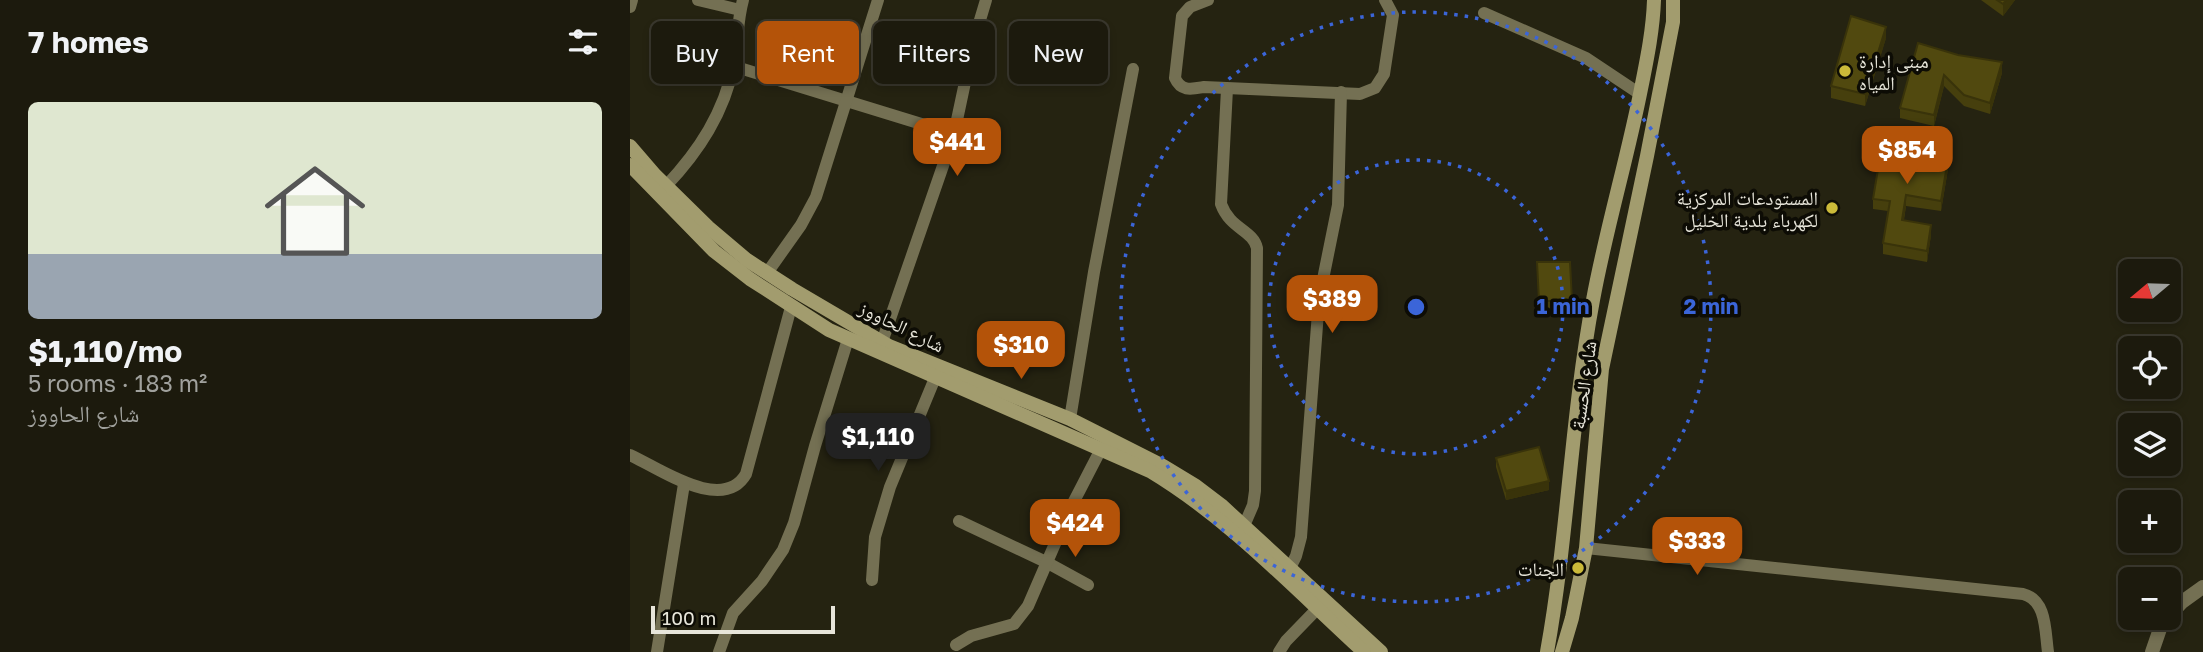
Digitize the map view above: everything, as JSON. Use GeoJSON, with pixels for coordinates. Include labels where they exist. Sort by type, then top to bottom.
{"type":"FeatureCollection","features":[{"type":"Feature","properties":{"kind":"main road","name":"شارع الحسبة"},"geometry":{"type":"LineString","coordinates":[[1547,652],[1559,587],[1592,300],[1640,94],[1653,26],[1654,0]]}},
{"type":"Feature","properties":{"kind":"main road","name":"شارع الحسبة"},"geometry":{"type":"LineString","coordinates":[[1562,652],[1586,548],[1602,369],[1650,144],[1673,22],[1673,0]]}},
{"type":"Feature","properties":{"kind":"main road","name":"شارع الحاووز"},"geometry":{"type":"LineString","coordinates":[[630,146],[708,228],[767,273],[883,342],[1070,419],[1163,466],[1196,486],[1244,526],[1381,652]]}},
{"type":"Feature","properties":{"kind":"main road","name":"شارع الحاووز"},"geometry":{"type":"LineString","coordinates":[[630,165],[714,251],[791,307],[848,339],[1150,471],[1186,492],[1214,514],[1364,652]]}},
{"type":"Feature","properties":{"kind":"street"},"geometry":{"type":"LineString","coordinates":[[630,7],[632,0]]}},
{"type":"Feature","properties":{"kind":"street"},"geometry":{"type":"LineString","coordinates":[[698,0],[741,5]]}},
{"type":"Feature","properties":{"kind":"street"},"geometry":{"type":"LineString","coordinates":[[767,273],[801,225],[816,197],[878,0]]}},
{"type":"Feature","properties":{"kind":"street"},"geometry":{"type":"LineString","coordinates":[[883,342],[954,134],[974,40],[986,0]]}},
{"type":"Feature","properties":{"kind":"street"},"geometry":{"type":"LineString","coordinates":[[1208,0],[1190,7],[1182,16],[1175,78],[1180,86],[1186,89],[1364,93],[1381,82],[1394,15],[1385,0]]}},
{"type":"Feature","properties":{"kind":"street"},"geometry":{"type":"LineString","coordinates":[[1484,13],[1586,58],[1640,94]]}},
{"type":"Feature","properties":{"kind":"street"},"geometry":{"type":"LineString","coordinates":[[743,69],[954,134]]}},
{"type":"Feature","properties":{"kind":"street"},"geometry":{"type":"LineString","coordinates":[[1070,419],[1094,272],[1133,69]]}},
{"type":"Feature","properties":{"kind":"street"},"geometry":{"type":"LineString","coordinates":[[666,186],[702,144],[715,119],[727,84]]}},
{"type":"Feature","properties":{"kind":"street"},"geometry":{"type":"LineString","coordinates":[[1227,89],[1221,204],[1233,224],[1253,238],[1257,248],[1255,491],[1253,505],[1244,526]]}},
{"type":"Feature","properties":{"kind":"street"},"geometry":{"type":"LineString","coordinates":[[1290,568],[1301,537],[1319,299],[1338,205],[1341,92]]}},
{"type":"Feature","properties":{"kind":"street"},"geometry":{"type":"LineString","coordinates":[[630,456],[658,468],[684,484],[725,491],[734,488],[744,478],[791,307]]}},
{"type":"Feature","properties":{"kind":"street"},"geometry":{"type":"LineString","coordinates":[[719,652],[733,613],[762,581],[783,550],[848,339]]}},
{"type":"Feature","properties":{"kind":"street"},"geometry":{"type":"LineString","coordinates":[[872,580],[875,537],[890,487],[935,378]]}},
{"type":"Feature","properties":{"kind":"street"},"geometry":{"type":"LineString","coordinates":[[956,645],[971,636],[1014,624],[1028,606],[1070,509],[1101,449]]}},
{"type":"Feature","properties":{"kind":"street"},"geometry":{"type":"LineString","coordinates":[[657,652],[684,484]]}},
{"type":"Feature","properties":{"kind":"street"},"geometry":{"type":"LineString","coordinates":[[959,521],[1088,585]]}},
{"type":"Feature","properties":{"kind":"street"},"geometry":{"type":"LineString","coordinates":[[1586,548],[2023,594],[2031,596],[2040,605],[2048,652]]}},
{"type":"Feature","properties":{"kind":"street"},"geometry":{"type":"LineString","coordinates":[[2181,596],[2203,587]]}},
{"type":"Feature","properties":{"kind":"street"},"geometry":{"type":"LineString","coordinates":[[1279,652],[1317,609]]}},
{"type":"Feature","properties":{"kind":"street"},"geometry":{"type":"LineString","coordinates":[[2152,652],[2160,630]]}},
{"type":"Feature","properties":{"kind":"building"},"geometry":{"type":"Polygon","coordinates":[[[1851,16],[1886,27],[1865,94],[1831,86],[1851,16]]]}},
{"type":"Feature","properties":{"kind":"building"},"geometry":{"type":"Polygon","coordinates":[[[1918,43],[1958,55],[2002,62],[1990,103],[1964,95],[1944,75],[1934,115],[1900,108],[1918,43]]]}},
{"type":"Feature","properties":{"kind":"building"},"geometry":{"type":"Polygon","coordinates":[[[1885,127],[1917,134],[1914,153],[1948,159],[1941,201],[1906,195],[1902,220],[1931,225],[1927,251],[1883,243],[1890,201],[1873,199],[1885,127]]]}},
{"type":"Feature","properties":{"kind":"building"},"geometry":{"type":"Polygon","coordinates":[[[1537,262],[1570,262],[1572,301],[1539,301],[1537,262]]]}},
{"type":"Feature","properties":{"kind":"building"},"geometry":{"type":"Polygon","coordinates":[[[1539,447],[1549,481],[1506,491],[1496,458],[1539,447]]]}},
{"type":"Feature","properties":{"kind":"place","name":"مبنى إدارة المياه"},"geometry":{"type":"Point","coordinates":[1845,71]}},
{"type":"Feature","properties":{"kind":"place","name":"المستودعات المركزية لكهرباء بلدية الخليل"},"geometry":{"type":"Point","coordinates":[1832,208]}},
{"type":"Feature","properties":{"kind":"place","name":"الجنات"},"geometry":{"type":"Point","coordinates":[1578,568]}}]}
